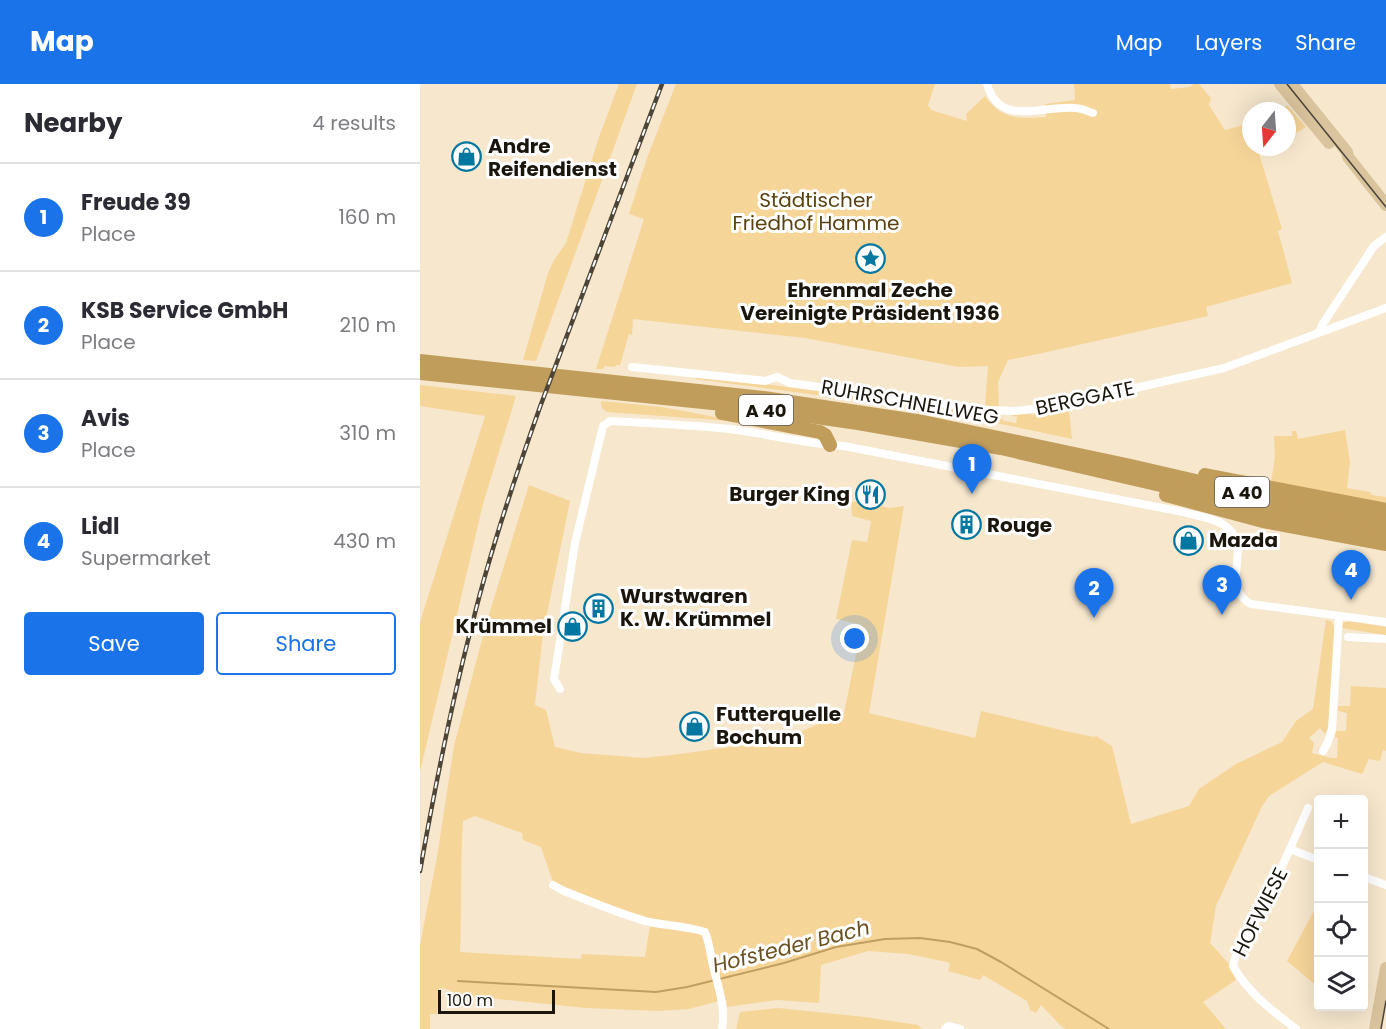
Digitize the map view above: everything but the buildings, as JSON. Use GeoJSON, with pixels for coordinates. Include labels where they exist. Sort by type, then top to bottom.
{"type":"FeatureCollection","features":[{"type":"Feature","properties":{"kind":"highway","name":"RUHRSCHNELLWEG"},"geometry":{"type":"LineString","coordinates":[[420,361],[524,378]]}},
{"type":"Feature","properties":{"kind":"highway","name":"RUHRSCHNELLWEG"},"geometry":{"type":"LineString","coordinates":[[420,373],[524,378],[764,398],[856,411],[923,422],[1100,459],[1321,510],[1386,521]]}},
{"type":"Feature","properties":{"kind":"highway","name":"RUHRSCHNELLWEG"},"geometry":{"type":"LineString","coordinates":[[604,386],[643,396],[732,405],[858,423],[1001,448],[1282,513],[1386,533]]}},
{"type":"Feature","properties":{"kind":"highway"},"geometry":{"type":"LineString","coordinates":[[643,396],[820,432],[825,435],[830,445]]}},
{"type":"Feature","properties":{"kind":"highway","name":"A 40"},"geometry":{"type":"LineString","coordinates":[[1100,459],[1252,483],[1380,509]]}},
{"type":"Feature","properties":{"kind":"highway"},"geometry":{"type":"LineString","coordinates":[[1108,472],[1161,493],[1263,521],[1386,544]]}},
{"type":"Feature","properties":{"kind":"main road"},"geometry":{"type":"LineString","coordinates":[[1280,84],[1336,150],[1348,157]]}},
{"type":"Feature","properties":{"kind":"main road"},"geometry":{"type":"LineString","coordinates":[[1292,84],[1386,205]]}},
{"type":"Feature","properties":{"kind":"main road"},"geometry":{"type":"LineString","coordinates":[[1374,1029],[1386,968]]}},
{"type":"Feature","properties":{"kind":"street"},"geometry":{"type":"LineString","coordinates":[[987,84],[992,97],[1011,110],[1024,112],[1075,108],[1093,113]]}},
{"type":"Feature","properties":{"kind":"street"},"geometry":{"type":"LineString","coordinates":[[1319,332],[1374,246],[1386,237]]}},
{"type":"Feature","properties":{"kind":"street","name":"BERGGATE"},"geometry":{"type":"LineString","coordinates":[[632,368],[765,381],[777,377],[790,383],[1013,411],[1051,407],[1224,368],[1386,308]]}},
{"type":"Feature","properties":{"kind":"street"},"geometry":{"type":"LineString","coordinates":[[560,689],[554,679],[575,543],[603,426],[610,421],[728,429],[860,448],[1150,505],[1215,521],[1230,530],[1238,542],[1235,581],[1238,594],[1242,599],[1256,605],[1386,622]]}},
{"type":"Feature","properties":{"kind":"street"},"geometry":{"type":"LineString","coordinates":[[1323,751],[1332,729],[1339,616]]}},
{"type":"Feature","properties":{"kind":"street"},"geometry":{"type":"LineString","coordinates":[[1348,636],[1386,639]]}},
{"type":"Feature","properties":{"kind":"street","name":"HOFWIESE"},"geometry":{"type":"LineString","coordinates":[[1296,1029],[1263,1002],[1233,966],[1236,955],[1264,907],[1308,808]]}},
{"type":"Feature","properties":{"kind":"street"},"geometry":{"type":"LineString","coordinates":[[1290,849],[1314,858]]}},
{"type":"Feature","properties":{"kind":"street"},"geometry":{"type":"LineString","coordinates":[[1368,878],[1386,885]]}},
{"type":"Feature","properties":{"kind":"street"},"geometry":{"type":"LineString","coordinates":[[553,885],[639,919],[705,932],[724,1010],[722,1029]]}},
{"type":"Feature","properties":{"kind":"street"},"geometry":{"type":"LineString","coordinates":[[945,1029],[948,1026],[960,1029]]}},
{"type":"Feature","properties":{"kind":"green space"},"geometry":{"type":"Polygon","coordinates":[[[619,84],[637,84],[536,361],[523,360],[548,273],[566,243],[599,137],[619,84]]]}},
{"type":"Feature","properties":{"kind":"green space","name":"Städtischer Friedhof Hamme"},"geometry":{"type":"Polygon","coordinates":[[[676,84],[935,84],[928,105],[931,110],[967,121],[966,114],[985,96],[1004,114],[1019,118],[1037,118],[1046,117],[1045,104],[1075,100],[1074,84],[1170,84],[1171,89],[1199,84],[1211,98],[1209,105],[1225,130],[1242,125],[1242,156],[1260,156],[1282,229],[1278,231],[1292,283],[1206,307],[1208,316],[1008,360],[998,382],[999,407],[985,406],[988,366],[959,367],[805,338],[633,319],[632,335],[629,334],[620,365],[596,369],[644,219],[629,214],[647,158],[676,84]]]}},
{"type":"Feature","properties":{"kind":"green space"},"geometry":{"type":"Polygon","coordinates":[[[1296,115],[1306,127],[1296,133],[1296,115]]]}},
{"type":"Feature","properties":{"kind":"green space"},"geometry":{"type":"Polygon","coordinates":[[[697,377],[1001,415],[1004,421],[1016,423],[1017,417],[1011,415],[1069,411],[1072,439],[915,408],[695,379],[697,377]]]}},
{"type":"Feature","properties":{"kind":"green space"},"geometry":{"type":"Polygon","coordinates":[[[420,385],[516,396],[483,504],[420,772],[420,622],[485,416],[420,406],[420,385]]]}},
{"type":"Feature","properties":{"kind":"green space"},"geometry":{"type":"Polygon","coordinates":[[[601,401],[662,407],[731,421],[607,412],[602,408],[601,401]]]}},
{"type":"Feature","properties":{"kind":"green space"},"geometry":{"type":"Polygon","coordinates":[[[1345,430],[1350,462],[1347,488],[1386,497],[1386,504],[1271,483],[1275,456],[1274,436],[1292,436],[1292,431],[1296,431],[1298,439],[1345,430]]]}},
{"type":"Feature","properties":{"kind":"green space"},"geometry":{"type":"Polygon","coordinates":[[[529,485],[570,501],[543,633],[535,705],[546,710],[555,747],[581,753],[643,758],[781,740],[844,713],[862,625],[836,619],[852,540],[867,542],[871,521],[852,516],[851,501],[890,508],[904,506],[869,713],[975,738],[981,711],[1096,736],[1112,746],[1131,824],[1189,806],[1199,789],[1236,764],[1282,742],[1296,721],[1313,709],[1326,620],[1332,622],[1335,630],[1329,724],[1325,734],[1320,728],[1309,738],[1314,743],[1312,753],[1337,758],[1336,731],[1346,731],[1347,713],[1338,711],[1338,706],[1350,706],[1351,686],[1386,688],[1386,751],[1383,750],[1380,761],[1369,759],[1362,774],[1323,762],[1269,796],[1262,806],[1216,906],[1210,943],[1229,964],[1236,980],[1203,1002],[1226,1029],[1066,1029],[1041,1005],[1036,1013],[1030,1010],[1027,1001],[983,975],[980,980],[948,971],[950,964],[947,962],[908,954],[868,951],[821,965],[819,1003],[777,1000],[727,1007],[726,999],[689,1009],[657,1011],[586,1008],[459,995],[439,988],[437,1014],[430,1014],[430,1029],[420,1029],[420,945],[437,857],[454,746],[486,624],[529,485]],[[475,816],[463,821],[460,952],[581,959],[582,954],[645,957],[651,919],[553,882],[541,847],[523,840],[522,833],[475,816]]]}},
{"type":"Feature","properties":{"kind":"green space"},"geometry":{"type":"Polygon","coordinates":[[[1350,621],[1386,627],[1386,635],[1341,628],[1342,623],[1350,621]]]}},
{"type":"Feature","properties":{"kind":"green space"},"geometry":{"type":"Polygon","coordinates":[[[1314,911],[1314,984],[1287,961],[1314,911]]]}},
{"type":"Feature","properties":{"kind":"green space"},"geometry":{"type":"Polygon","coordinates":[[[778,1008],[865,1017],[918,1025],[922,1029],[736,1029],[740,1012],[778,1008]]]}},
{"type":"Feature","properties":{"kind":"waterway","name":"Hofsteder Bach"},"geometry":{"type":"LineString","coordinates":[[458,981],[656,992],[687,987],[784,963],[836,947],[885,939],[920,938],[977,949],[1109,1029]]}},
{"type":"Feature","properties":{"kind":"tram line"},"geometry":{"type":"LineString","coordinates":[[1287,84],[1386,207]]}},
{"type":"Feature","properties":{"kind":"tram line"},"geometry":{"type":"LineString","coordinates":[[1381,1029],[1386,1001]]}},
{"type":"Feature","properties":{"kind":"railway"},"geometry":{"type":"LineString","coordinates":[[420,871],[458,683],[496,540],[540,407],[662,84]]}},
{"type":"Feature","properties":{"kind":"place","name":"Andre Reifendienst"},"geometry":{"type":"Point","coordinates":[467,157]}},
{"type":"Feature","properties":{"kind":"place","name":"Ehrenmal Zeche Vereinigte Präsident 1936"},"geometry":{"type":"Point","coordinates":[870,259]}},
{"type":"Feature","properties":{"kind":"place","name":"Burger King"},"geometry":{"type":"Point","coordinates":[871,494]}},
{"type":"Feature","properties":{"kind":"place","name":"Freude 39"},"geometry":{"type":"Point","coordinates":[972,494]}},
{"type":"Feature","properties":{"kind":"place","name":"Rouge"},"geometry":{"type":"Point","coordinates":[966,525]}},
{"type":"Feature","properties":{"kind":"place","name":"Mazda"},"geometry":{"type":"Point","coordinates":[1188,540]}},
{"type":"Feature","properties":{"kind":"place","name":"Lidl"},"geometry":{"type":"Point","coordinates":[1351,600]}},
{"type":"Feature","properties":{"kind":"place","name":"Wurstwaren K. W. Krümmel"},"geometry":{"type":"Point","coordinates":[599,608]}},
{"type":"Feature","properties":{"kind":"place","name":"Avis"},"geometry":{"type":"Point","coordinates":[1222,615]}},
{"type":"Feature","properties":{"kind":"place","name":"KSB Service GmbH"},"geometry":{"type":"Point","coordinates":[1094,618]}},
{"type":"Feature","properties":{"kind":"place","name":"Krümmel"},"geometry":{"type":"Point","coordinates":[573,626]}},
{"type":"Feature","properties":{"kind":"place","name":"Futterquelle Bochum"},"geometry":{"type":"Point","coordinates":[695,726]}}]}
